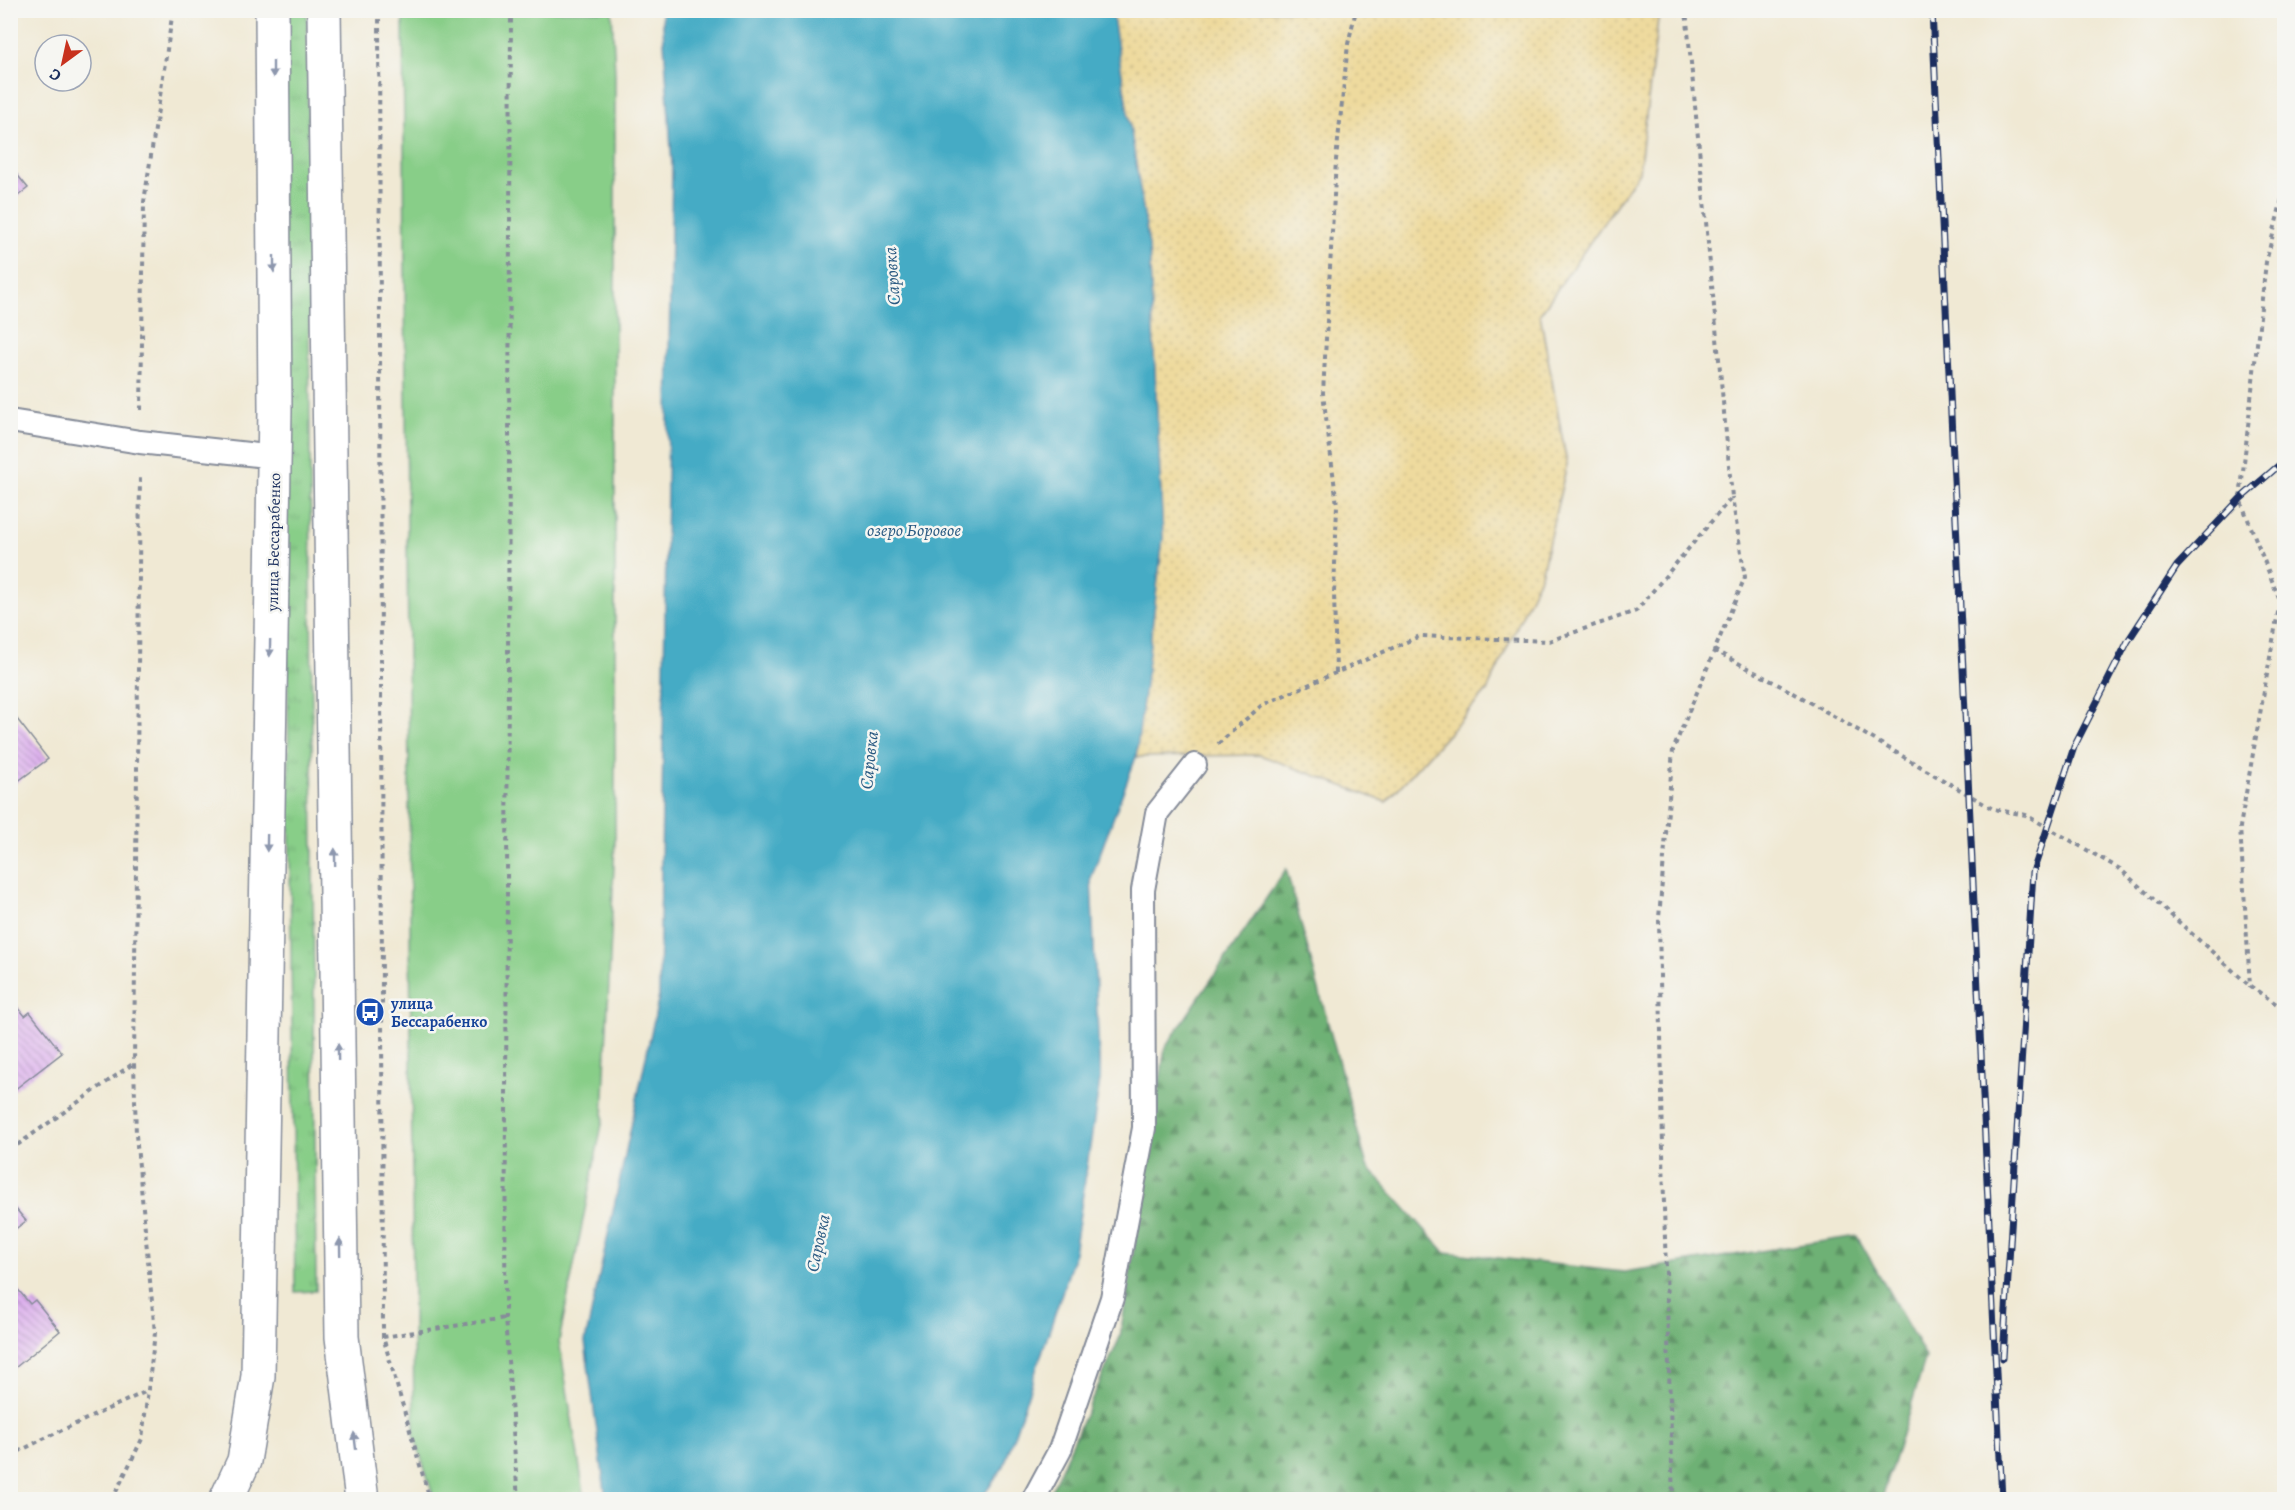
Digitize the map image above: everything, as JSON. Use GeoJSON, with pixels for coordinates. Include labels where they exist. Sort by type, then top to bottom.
{"type":"FeatureCollection","features":[{"type":"Feature","properties":{"kind":"main road","name":"улица Бессарабенко"},"geometry":{"type":"LineString","coordinates":[[226,1500],[244,1461],[258,1376],[274,457],[272,10]]}},
{"type":"Feature","properties":{"kind":"main road"},"geometry":{"type":"LineString","coordinates":[[324,10],[342,1337],[362,1500]]}},
{"type":"Feature","properties":{"kind":"lane"},"geometry":{"type":"LineString","coordinates":[[10,421],[140,442],[274,457]]}},
{"type":"Feature","properties":{"kind":"lane"},"geometry":{"type":"LineString","coordinates":[[1033,1500],[1060,1450],[1112,1298],[1144,1128],[1143,890],[1157,813],[1195,765]]}},
{"type":"Feature","properties":{"kind":"path"},"geometry":{"type":"LineString","coordinates":[[112,1500],[142,1438],[155,1333],[136,1135],[134,1063],[140,442],[144,201],[173,10]]}},
{"type":"Feature","properties":{"kind":"path"},"geometry":{"type":"LineString","coordinates":[[379,10],[383,1337],[430,1500]]}},
{"type":"Feature","properties":{"kind":"path"},"geometry":{"type":"LineString","coordinates":[[511,10],[505,1318],[518,1500]]}},
{"type":"Feature","properties":{"kind":"path"},"geometry":{"type":"LineString","coordinates":[[1336,673],[1334,593],[1337,505],[1323,393],[1336,160],[1348,44],[1356,10]]}},
{"type":"Feature","properties":{"kind":"path"},"geometry":{"type":"LineString","coordinates":[[1673,1500],[1664,1207],[1659,918],[1673,750],[1745,576],[1732,497],[1686,10]]}},
{"type":"Feature","properties":{"kind":"path"},"geometry":{"type":"LineString","coordinates":[[2250,986],[2240,827],[2280,602],[2240,499],[2266,262],[2284,191]]}},
{"type":"Feature","properties":{"kind":"path"},"geometry":{"type":"LineString","coordinates":[[1195,765],[1262,705],[1420,636],[1549,641],[1636,611],[1732,497]]}},
{"type":"Feature","properties":{"kind":"path"},"geometry":{"type":"LineString","coordinates":[[1714,651],[1801,697],[1993,809],[2026,815],[2120,869],[2250,986],[2284,1010]]}},
{"type":"Feature","properties":{"kind":"path"},"geometry":{"type":"LineString","coordinates":[[10,1150],[134,1063]]}},
{"type":"Feature","properties":{"kind":"path"},"geometry":{"type":"LineString","coordinates":[[383,1337],[505,1318]]}},
{"type":"Feature","properties":{"kind":"path"},"geometry":{"type":"LineString","coordinates":[[10,1456],[148,1391]]}},
{"type":"Feature","properties":{"kind":"path"},"geometry":{"type":"LineString","coordinates":[[10,1491],[17,1500]]}},
{"type":"Feature","properties":{"kind":"green space"},"geometry":{"type":"Polygon","coordinates":[[[280,11],[307,11],[316,1291],[295,1292],[280,11]]]}},
{"type":"Feature","properties":{"kind":"green space"},"geometry":{"type":"Polygon","coordinates":[[[403,11],[612,11],[615,74],[615,841],[603,1119],[559,1341],[585,1499],[434,1499],[414,1434],[403,11]]]}},
{"type":"Feature","properties":{"kind":"green space"},"geometry":{"type":"Polygon","coordinates":[[[1286,869],[1367,1166],[1445,1252],[1624,1272],[1857,1236],[1926,1357],[1882,1499],[1047,1500],[1120,1337],[1165,1048],[1286,869]]]}},
{"type":"Feature","properties":{"kind":"sand"},"geometry":{"type":"Polygon","coordinates":[[[1112,11],[1659,11],[1639,172],[1540,314],[1567,464],[1541,575],[1487,691],[1386,802],[1260,755],[1136,757],[1163,538],[1149,246],[1112,11]]]}},
{"type":"Feature","properties":{"kind":"water","name":"озеро Боровое"},"geometry":{"type":"Polygon","coordinates":[[[662,11],[1112,11],[1149,246],[1163,538],[1136,757],[1091,878],[1100,1080],[1073,1260],[1004,1466],[981,1499],[606,1499],[585,1342],[659,996],[672,165],[662,11]]]}},
{"type":"Feature","properties":{"kind":"building"},"geometry":{"type":"Polygon","coordinates":[[[10,166],[28,188],[10,202],[10,166]]]}},
{"type":"Feature","properties":{"kind":"building"},"geometry":{"type":"Polygon","coordinates":[[[10,710],[48,759],[10,787],[10,710]]]}},
{"type":"Feature","properties":{"kind":"building"},"geometry":{"type":"Polygon","coordinates":[[[10,997],[25,1016],[30,1012],[62,1053],[10,1093],[10,997]]]}},
{"type":"Feature","properties":{"kind":"building"},"geometry":{"type":"Polygon","coordinates":[[[10,1202],[26,1221],[10,1233],[10,1202]]]}},
{"type":"Feature","properties":{"kind":"building"},"geometry":{"type":"Polygon","coordinates":[[[10,1280],[30,1304],[35,1300],[60,1331],[10,1372],[10,1280]]]}},
{"type":"Feature","properties":{"kind":"railway"},"geometry":{"type":"LineString","coordinates":[[1932,10],[2002,1500]]}},
{"type":"Feature","properties":{"kind":"railway"},"geometry":{"type":"LineString","coordinates":[[2003,1358],[2033,872],[2074,747],[2128,641],[2177,566],[2240,499],[2284,461]]}},
{"type":"Feature","properties":{"kind":"place","name":"улица Бессарабенко"},"geometry":{"type":"Point","coordinates":[370,1012]}},
{"type":"Feature","properties":{"kind":"water label","name":"Саровка"},"geometry":{"type":"Point","coordinates":[892,276]}},
{"type":"Feature","properties":{"kind":"water label","name":"Саровка"},"geometry":{"type":"Point","coordinates":[869,760]}},
{"type":"Feature","properties":{"kind":"water label","name":"Саровка"},"geometry":{"type":"Point","coordinates":[818,1243]}}]}
